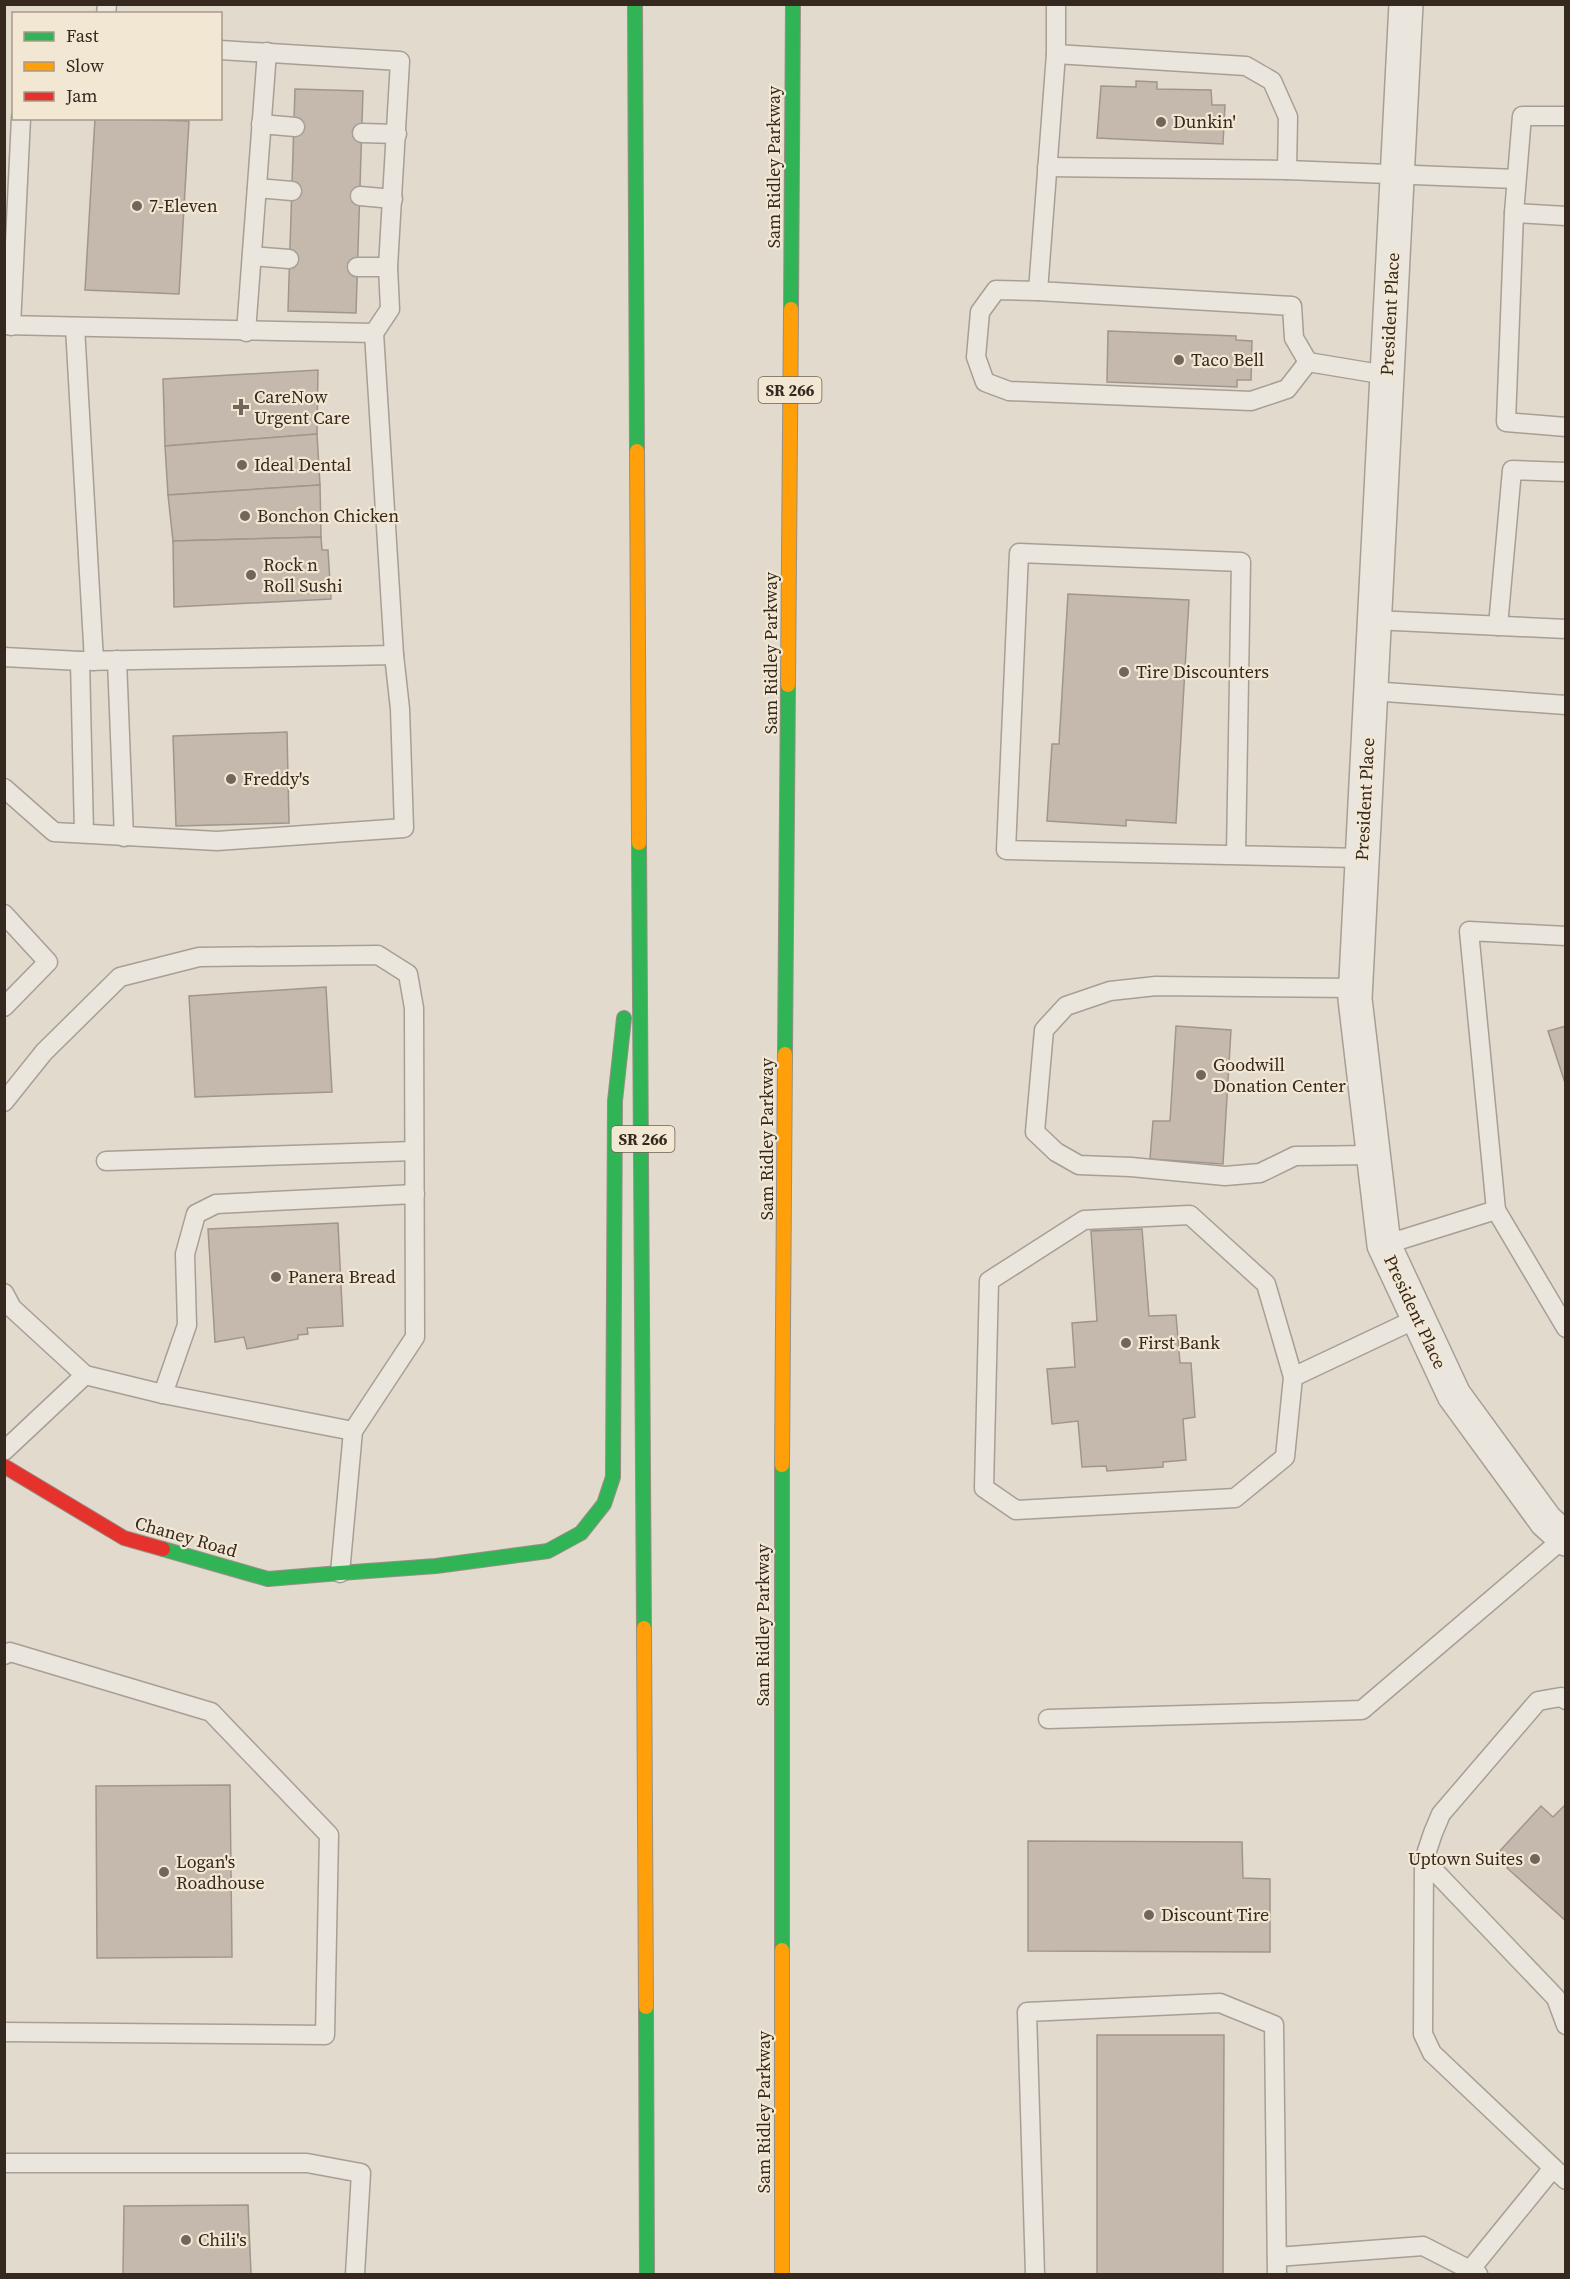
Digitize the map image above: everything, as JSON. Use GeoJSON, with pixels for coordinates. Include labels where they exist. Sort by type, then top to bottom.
{"type":"FeatureCollection","features":[{"type":"Feature","properties":{"kind":"main road","name":"SR 266"},"geometry":{"type":"LineString","coordinates":[[635,4],[647,2274]]}},
{"type":"Feature","properties":{"kind":"main road","name":"Sam Ridley Parkway"},"geometry":{"type":"LineString","coordinates":[[782,2274],[781,1602],[793,4]]}},
{"type":"Feature","properties":{"kind":"main road","name":"Chaney Road"},"geometry":{"type":"LineString","coordinates":[[4,1466],[124,1538],[268,1579],[436,1566],[548,1551],[581,1533],[604,1504],[613,1477],[615,1101],[641,865]]}},
{"type":"Feature","properties":{"kind":"street","name":"President Place"},"geometry":{"type":"LineString","coordinates":[[1406,4],[1356,988],[1373,1155],[1384,1245],[1454,1395],[1546,1521],[1565,1538]]}},
{"type":"Feature","properties":{"kind":"lane"},"geometry":{"type":"LineString","coordinates":[[1038,291],[1056,54],[1056,4]]}},
{"type":"Feature","properties":{"kind":"lane"},"geometry":{"type":"LineString","coordinates":[[4,788],[54,832],[217,841],[404,828],[400,709],[394,655],[374,333],[390,309],[388,267],[400,61],[222,50]]}},
{"type":"Feature","properties":{"kind":"lane"},"geometry":{"type":"LineString","coordinates":[[246,332],[267,52]]}},
{"type":"Feature","properties":{"kind":"lane"},"geometry":{"type":"LineString","coordinates":[[1056,54],[1246,66],[1272,81],[1288,117],[1287,170]]}},
{"type":"Feature","properties":{"kind":"lane"},"geometry":{"type":"LineString","coordinates":[[1566,116],[1522,116],[1514,213],[1506,422],[1566,427]]}},
{"type":"Feature","properties":{"kind":"lane"},"geometry":{"type":"LineString","coordinates":[[21,120],[8,325],[374,333]]}},
{"type":"Feature","properties":{"kind":"lane"},"geometry":{"type":"LineString","coordinates":[[261,124],[295,127]]}},
{"type":"Feature","properties":{"kind":"lane"},"geometry":{"type":"LineString","coordinates":[[362,133],[397,134]]}},
{"type":"Feature","properties":{"kind":"lane"},"geometry":{"type":"LineString","coordinates":[[1047,166],[1287,170],[1516,179]]}},
{"type":"Feature","properties":{"kind":"lane"},"geometry":{"type":"LineString","coordinates":[[256,188],[292,191]]}},
{"type":"Feature","properties":{"kind":"lane"},"geometry":{"type":"LineString","coordinates":[[360,196],[393,199]]}},
{"type":"Feature","properties":{"kind":"lane"},"geometry":{"type":"LineString","coordinates":[[1514,213],[1566,216]]}},
{"type":"Feature","properties":{"kind":"lane"},"geometry":{"type":"LineString","coordinates":[[252,256],[289,259]]}},
{"type":"Feature","properties":{"kind":"lane"},"geometry":{"type":"LineString","coordinates":[[357,267],[388,267]]}},
{"type":"Feature","properties":{"kind":"lane"},"geometry":{"type":"LineString","coordinates":[[996,290],[1292,306],[1294,338],[1308,362],[1287,389],[1251,401],[1009,391],[985,382],[976,357],[980,312],[996,290]]}},
{"type":"Feature","properties":{"kind":"lane"},"geometry":{"type":"LineString","coordinates":[[75,327],[87,661],[84,833]]}},
{"type":"Feature","properties":{"kind":"lane"},"geometry":{"type":"LineString","coordinates":[[1308,362],[1386,375]]}},
{"type":"Feature","properties":{"kind":"lane"},"geometry":{"type":"LineString","coordinates":[[1498,626],[1512,470],[1566,472]]}},
{"type":"Feature","properties":{"kind":"lane"},"geometry":{"type":"LineString","coordinates":[[1236,855],[1241,562],[1019,553],[1006,850],[1362,858]]}},
{"type":"Feature","properties":{"kind":"lane"},"geometry":{"type":"LineString","coordinates":[[1374,621],[1566,629]]}},
{"type":"Feature","properties":{"kind":"lane"},"geometry":{"type":"LineString","coordinates":[[4,657],[87,661],[394,655]]}},
{"type":"Feature","properties":{"kind":"lane"},"geometry":{"type":"LineString","coordinates":[[117,660],[124,837]]}},
{"type":"Feature","properties":{"kind":"lane"},"geometry":{"type":"LineString","coordinates":[[1371,691],[1566,705]]}},
{"type":"Feature","properties":{"kind":"lane"},"geometry":{"type":"LineString","coordinates":[[4,914],[48,962],[4,1007]]}},
{"type":"Feature","properties":{"kind":"lane"},"geometry":{"type":"LineString","coordinates":[[1566,936],[1469,931],[1496,1210],[1566,1328]]}},
{"type":"Feature","properties":{"kind":"lane"},"geometry":{"type":"LineString","coordinates":[[4,1102],[44,1053],[120,977],[199,957],[378,955],[408,974],[414,1008],[415,1336],[353,1431],[340,1573]]}},
{"type":"Feature","properties":{"kind":"lane"},"geometry":{"type":"LineString","coordinates":[[1356,988],[1156,986],[1110,991],[1066,1006],[1044,1030],[1035,1132],[1056,1152],[1079,1166],[1131,1167],[1225,1176],[1260,1173],[1295,1156],[1373,1155]]}},
{"type":"Feature","properties":{"kind":"lane"},"geometry":{"type":"LineString","coordinates":[[106,1161],[414,1151]]}},
{"type":"Feature","properties":{"kind":"lane"},"geometry":{"type":"LineString","coordinates":[[163,1394],[187,1325],[185,1254],[196,1214],[216,1204],[415,1194]]}},
{"type":"Feature","properties":{"kind":"lane"},"geometry":{"type":"LineString","coordinates":[[1384,1245],[1496,1210]]}},
{"type":"Feature","properties":{"kind":"lane"},"geometry":{"type":"LineString","coordinates":[[1190,1215],[1266,1284],[1293,1377],[1285,1457],[1235,1498],[1016,1510],[984,1488],[989,1281],[1084,1220],[1190,1215]]}},
{"type":"Feature","properties":{"kind":"lane"},"geometry":{"type":"LineString","coordinates":[[4,1293],[12,1308],[86,1375],[163,1394],[353,1431]]}},
{"type":"Feature","properties":{"kind":"lane"},"geometry":{"type":"LineString","coordinates":[[1293,1377],[1418,1318]]}},
{"type":"Feature","properties":{"kind":"lane"},"geometry":{"type":"LineString","coordinates":[[4,1451],[86,1375]]}},
{"type":"Feature","properties":{"kind":"lane"},"geometry":{"type":"LineString","coordinates":[[1048,1719],[1362,1710],[1565,1538]]}},
{"type":"Feature","properties":{"kind":"lane"},"geometry":{"type":"LineString","coordinates":[[4,1654],[10,1652],[211,1712],[329,1835],[325,2035],[4,2032]]}},
{"type":"Feature","properties":{"kind":"lane"},"geometry":{"type":"LineString","coordinates":[[1035,2274],[1027,2012],[1220,2003],[1274,2025],[1277,2266],[1423,2246],[1474,2272],[1559,2174],[1432,2053],[1423,2034],[1424,1860],[1441,1814],[1538,1701],[1561,1697],[1566,1700]]}},
{"type":"Feature","properties":{"kind":"lane"},"geometry":{"type":"LineString","coordinates":[[1424,1860],[1556,1998],[1566,2025]]}},
{"type":"Feature","properties":{"kind":"lane"},"geometry":{"type":"LineString","coordinates":[[4,2163],[307,2163],[361,2173],[355,2274]]}},
{"type":"Feature","properties":{"kind":"building","name":"Dunkin'"},"geometry":{"type":"Polygon","coordinates":[[[1136,81],[1157,82],[1157,89],[1211,90],[1212,105],[1225,105],[1223,144],[1097,138],[1101,86],[1136,87],[1136,81]]]}},
{"type":"Feature","properties":{"kind":"building"},"geometry":{"type":"Polygon","coordinates":[[[295,89],[363,91],[356,313],[288,311],[295,89]]]}},
{"type":"Feature","properties":{"kind":"building","name":"7-Eleven"},"geometry":{"type":"Polygon","coordinates":[[[95,120],[189,121],[179,294],[85,290],[95,120]]]}},
{"type":"Feature","properties":{"kind":"building","name":"Taco Bell"},"geometry":{"type":"Polygon","coordinates":[[[1108,331],[1236,336],[1236,340],[1252,341],[1251,380],[1237,380],[1237,387],[1107,382],[1108,331]]]}},
{"type":"Feature","properties":{"kind":"building","name":"CareNow Urgent Care"},"geometry":{"type":"Polygon","coordinates":[[[318,370],[317,434],[165,446],[163,379],[318,370]]]}},
{"type":"Feature","properties":{"kind":"building","name":"Ideal Dental"},"geometry":{"type":"Polygon","coordinates":[[[317,434],[320,485],[168,495],[165,446],[317,434]]]}},
{"type":"Feature","properties":{"kind":"building","name":"Bonchon Chicken"},"geometry":{"type":"Polygon","coordinates":[[[320,485],[321,537],[173,541],[168,495],[320,485]]]}},
{"type":"Feature","properties":{"kind":"building","name":"Rock n Roll Sushi"},"geometry":{"type":"Polygon","coordinates":[[[321,537],[322,550],[328,550],[331,599],[174,607],[173,541],[321,537]]]}},
{"type":"Feature","properties":{"kind":"building","name":"Tire Discounters"},"geometry":{"type":"Polygon","coordinates":[[[1068,594],[1189,600],[1176,823],[1126,820],[1126,826],[1047,821],[1052,744],[1059,744],[1068,594]]]}},
{"type":"Feature","properties":{"kind":"building","name":"Freddy's"},"geometry":{"type":"Polygon","coordinates":[[[287,732],[289,823],[176,826],[173,736],[287,732]]]}},
{"type":"Feature","properties":{"kind":"building"},"geometry":{"type":"Polygon","coordinates":[[[326,987],[332,1092],[195,1097],[189,996],[326,987]]]}},
{"type":"Feature","properties":{"kind":"building","name":"Goodwill Donation Center"},"geometry":{"type":"Polygon","coordinates":[[[1176,1026],[1231,1030],[1223,1164],[1150,1159],[1153,1121],[1170,1121],[1176,1026]]]}},
{"type":"Feature","properties":{"kind":"building"},"geometry":{"type":"Polygon","coordinates":[[[1566,1026],[1566,1086],[1548,1031],[1566,1026]]]}},
{"type":"Feature","properties":{"kind":"building","name":"Panera Bread"},"geometry":{"type":"Polygon","coordinates":[[[338,1223],[343,1326],[307,1328],[308,1334],[298,1335],[298,1339],[247,1349],[244,1337],[215,1342],[208,1229],[338,1223]]]}},
{"type":"Feature","properties":{"kind":"building","name":"First Bank"},"geometry":{"type":"Polygon","coordinates":[[[1142,1229],[1149,1316],[1176,1315],[1180,1363],[1191,1363],[1195,1417],[1183,1419],[1186,1460],[1163,1462],[1163,1467],[1107,1471],[1106,1466],[1082,1467],[1078,1421],[1052,1424],[1047,1369],[1075,1367],[1072,1323],[1097,1321],[1091,1231],[1142,1229]]]}},
{"type":"Feature","properties":{"kind":"building","name":"Logan's Roadhouse"},"geometry":{"type":"Polygon","coordinates":[[[230,1785],[232,1957],[97,1958],[96,1786],[230,1785]]]}},
{"type":"Feature","properties":{"kind":"building","name":"Uptown Suites"},"geometry":{"type":"Polygon","coordinates":[[[1566,1804],[1566,1921],[1507,1868],[1510,1864],[1498,1853],[1541,1806],[1553,1817],[1566,1804]]]}},
{"type":"Feature","properties":{"kind":"building","name":"Discount Tire"},"geometry":{"type":"Polygon","coordinates":[[[1028,1841],[1242,1842],[1243,1878],[1270,1879],[1270,1952],[1028,1951],[1028,1841]]]}},
{"type":"Feature","properties":{"kind":"building"},"geometry":{"type":"Polygon","coordinates":[[[1097,2035],[1224,2035],[1223,2274],[1097,2274],[1097,2035]]]}},
{"type":"Feature","properties":{"kind":"building","name":"Chili's"},"geometry":{"type":"Polygon","coordinates":[[[248,2205],[251,2274],[123,2274],[124,2206],[248,2205]]]}},
{"type":"Feature","properties":{"kind":"traffic: fast"},"geometry":{"type":"LineString","coordinates":[[635,4],[637,451]]}},
{"type":"Feature","properties":{"kind":"traffic: fast"},"geometry":{"type":"LineString","coordinates":[[791,309],[793,4]]}},
{"type":"Feature","properties":{"kind":"traffic: fast"},"geometry":{"type":"LineString","coordinates":[[785,1054],[788,685]]}},
{"type":"Feature","properties":{"kind":"traffic: fast"},"geometry":{"type":"LineString","coordinates":[[639,843],[644,1628]]}},
{"type":"Feature","properties":{"kind":"traffic: fast"},"geometry":{"type":"LineString","coordinates":[[340,1573],[436,1566],[548,1551],[581,1533],[604,1504],[613,1477],[615,1101],[624,1018]]}},
{"type":"Feature","properties":{"kind":"traffic: fast"},"geometry":{"type":"LineString","coordinates":[[782,1465],[782,1950]]}},
{"type":"Feature","properties":{"kind":"traffic: fast"},"geometry":{"type":"LineString","coordinates":[[163,1549],[268,1579],[340,1573]]}},
{"type":"Feature","properties":{"kind":"traffic: fast"},"geometry":{"type":"LineString","coordinates":[[646,2007],[647,2274]]}},
{"type":"Feature","properties":{"kind":"traffic: slow"},"geometry":{"type":"LineString","coordinates":[[788,685],[791,309]]}},
{"type":"Feature","properties":{"kind":"traffic: slow"},"geometry":{"type":"LineString","coordinates":[[637,451],[639,843]]}},
{"type":"Feature","properties":{"kind":"traffic: slow"},"geometry":{"type":"LineString","coordinates":[[782,1465],[785,1054]]}},
{"type":"Feature","properties":{"kind":"traffic: slow"},"geometry":{"type":"LineString","coordinates":[[644,1628],[646,2007]]}},
{"type":"Feature","properties":{"kind":"traffic: slow"},"geometry":{"type":"LineString","coordinates":[[782,1950],[782,2274]]}},
{"type":"Feature","properties":{"kind":"traffic: jam"},"geometry":{"type":"LineString","coordinates":[[4,1466],[124,1538],[163,1549]]}},
{"type":"Feature","properties":{"kind":"place","name":"Dunkin'"},"geometry":{"type":"Point","coordinates":[1161,122]}},
{"type":"Feature","properties":{"kind":"place","name":"7-Eleven"},"geometry":{"type":"Point","coordinates":[137,206]}},
{"type":"Feature","properties":{"kind":"place","name":"Taco Bell"},"geometry":{"type":"Point","coordinates":[1179,360]}},
{"type":"Feature","properties":{"kind":"place","name":"CareNow Urgent Care"},"geometry":{"type":"Point","coordinates":[241,407]}},
{"type":"Feature","properties":{"kind":"place","name":"Ideal Dental"},"geometry":{"type":"Point","coordinates":[242,465]}},
{"type":"Feature","properties":{"kind":"place","name":"Bonchon Chicken"},"geometry":{"type":"Point","coordinates":[245,516]}},
{"type":"Feature","properties":{"kind":"place","name":"Rock n Roll Sushi"},"geometry":{"type":"Point","coordinates":[251,575]}},
{"type":"Feature","properties":{"kind":"place","name":"Tire Discounters"},"geometry":{"type":"Point","coordinates":[1124,672]}},
{"type":"Feature","properties":{"kind":"place","name":"Freddy's"},"geometry":{"type":"Point","coordinates":[231,779]}},
{"type":"Feature","properties":{"kind":"place","name":"Goodwill Donation Center"},"geometry":{"type":"Point","coordinates":[1201,1075]}},
{"type":"Feature","properties":{"kind":"place","name":"Panera Bread"},"geometry":{"type":"Point","coordinates":[276,1277]}},
{"type":"Feature","properties":{"kind":"place","name":"First Bank"},"geometry":{"type":"Point","coordinates":[1126,1343]}},
{"type":"Feature","properties":{"kind":"place","name":"Uptown Suites"},"geometry":{"type":"Point","coordinates":[1535,1859]}},
{"type":"Feature","properties":{"kind":"place","name":"Logan's Roadhouse"},"geometry":{"type":"Point","coordinates":[164,1872]}},
{"type":"Feature","properties":{"kind":"place","name":"Discount Tire"},"geometry":{"type":"Point","coordinates":[1149,1915]}},
{"type":"Feature","properties":{"kind":"place","name":"Chili's"},"geometry":{"type":"Point","coordinates":[186,2240]}}]}
